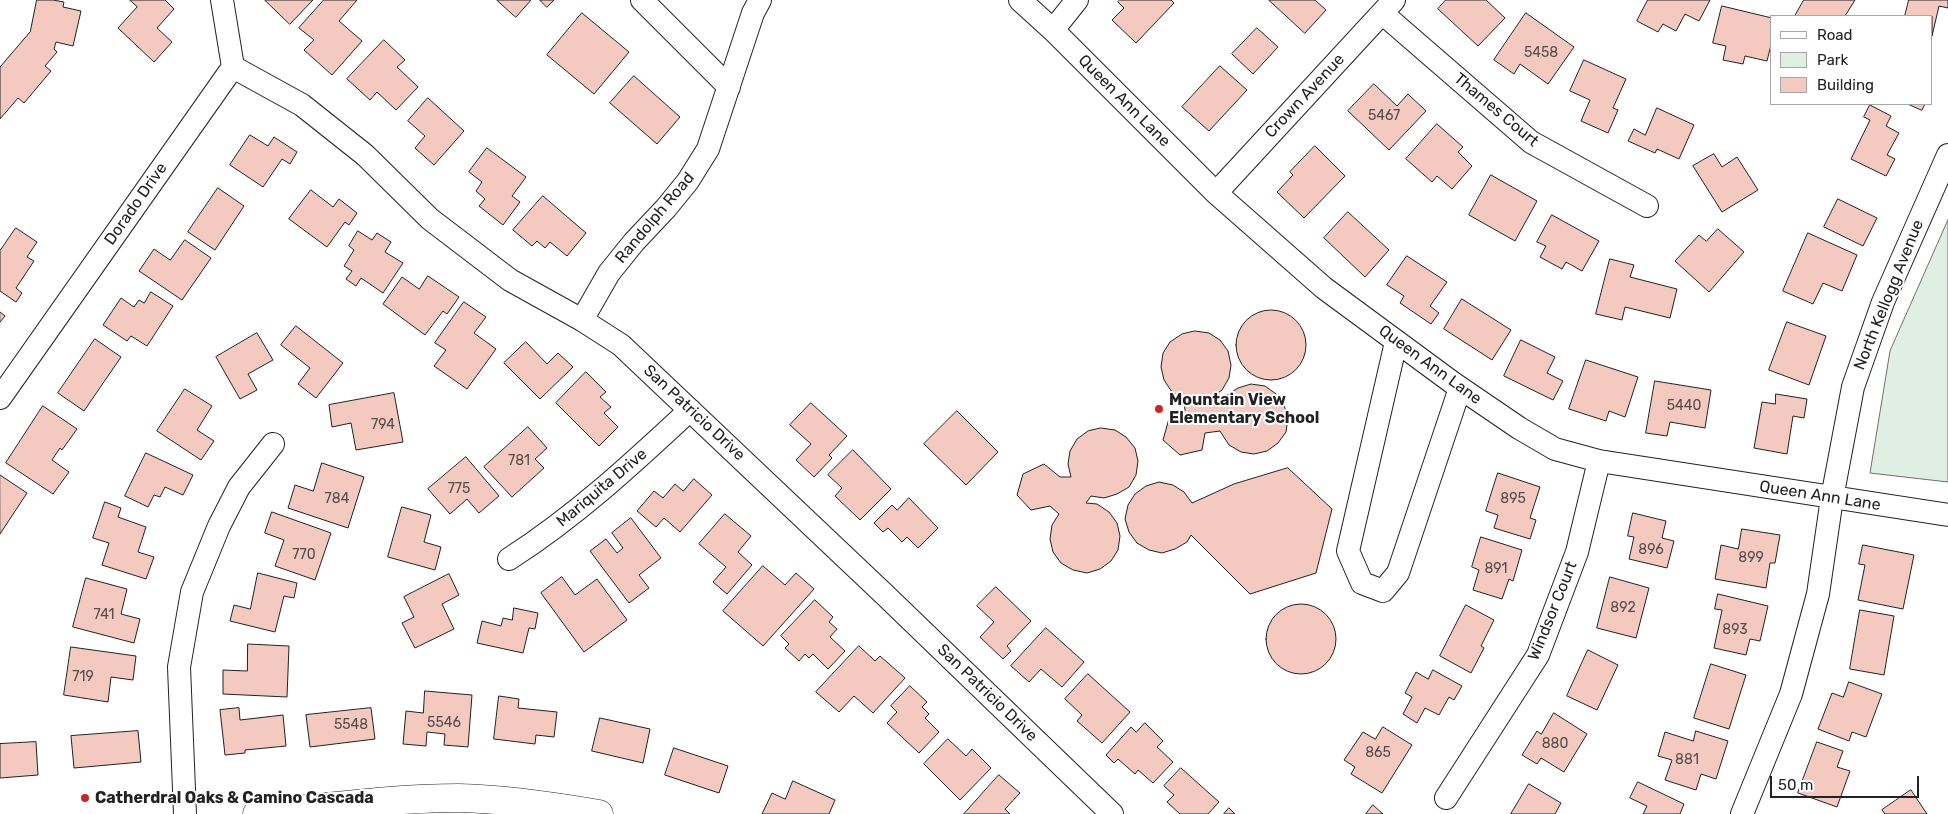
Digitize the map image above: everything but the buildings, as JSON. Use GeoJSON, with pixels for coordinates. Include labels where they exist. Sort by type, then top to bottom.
{"type":"FeatureCollection","features":[{"type":"Feature","properties":{"kind":"main road"},"geometry":{"type":"LineString","coordinates":[[257,814],[380,802],[457,798],[497,800],[599,814]]}},
{"type":"Feature","properties":{"kind":"street"},"geometry":{"type":"LineString","coordinates":[[222,0],[233,67]]}},
{"type":"Feature","properties":{"kind":"street"},"geometry":{"type":"LineString","coordinates":[[642,0],[729,87]]}},
{"type":"Feature","properties":{"kind":"street","name":"Randolph Road"},"geometry":{"type":"LineString","coordinates":[[582,320],[609,273],[688,181],[708,149],[753,13],[760,0]]}},
{"type":"Feature","properties":{"kind":"street","name":"Queen Ann Lane"},"geometry":{"type":"LineString","coordinates":[[1020,0],[1053,30],[1216,192],[1324,288],[1460,388],[1519,428],[1555,449],[1599,461],[1948,515]]}},
{"type":"Feature","properties":{"kind":"street"},"geometry":{"type":"LineString","coordinates":[[1053,30],[1077,0]]}},
{"type":"Feature","properties":{"kind":"street","name":"Crown Avenue"},"geometry":{"type":"LineString","coordinates":[[1216,192],[1388,6]]}},
{"type":"Feature","properties":{"kind":"street","name":"Thames Court"},"geometry":{"type":"LineString","coordinates":[[1388,6],[1531,142],[1647,206]]}},
{"type":"Feature","properties":{"kind":"street","name":"San Patricio Drive"},"geometry":{"type":"LineString","coordinates":[[233,67],[302,105],[365,155],[430,219],[510,280],[582,320],[621,345],[884,594],[1112,814]]}},
{"type":"Feature","properties":{"kind":"street","name":"Dorado Drive"},"geometry":{"type":"LineString","coordinates":[[0,398],[233,67]]}},
{"type":"Feature","properties":{"kind":"street","name":"North Kellogg Avenue"},"geometry":{"type":"LineString","coordinates":[[1748,812],[1791,694],[1818,594],[1832,498],[1853,387],[1883,302],[1948,155]]}},
{"type":"Feature","properties":{"kind":"street"},"geometry":{"type":"LineString","coordinates":[[1396,342],[1348,551],[1362,582],[1382,591],[1398,573],[1460,388]]}},
{"type":"Feature","properties":{"kind":"street","name":"Mariquita Drive"},"geometry":{"type":"LineString","coordinates":[[509,559],[546,536],[597,495],[690,410]]}},
{"type":"Feature","properties":{"kind":"street"},"geometry":{"type":"LineString","coordinates":[[185,814],[179,667],[192,592],[219,526],[239,488],[273,444]]}},
{"type":"Feature","properties":{"kind":"street","name":"Windsor Court"},"geometry":{"type":"LineString","coordinates":[[1446,798],[1538,654],[1577,552],[1599,461]]}},
{"type":"Feature","properties":{"kind":"green space"},"geometry":{"type":"Polygon","coordinates":[[[1948,220],[1948,482],[1870,473],[1890,351],[1948,220]]]}},
{"type":"Feature","properties":{"kind":"place","name":"Mountain View Elementary School"},"geometry":{"type":"Point","coordinates":[1159,409]}},
{"type":"Feature","properties":{"kind":"place","name":"Catherdral Oaks & Camino Cascada"},"geometry":{"type":"Point","coordinates":[85,798]}}]}
